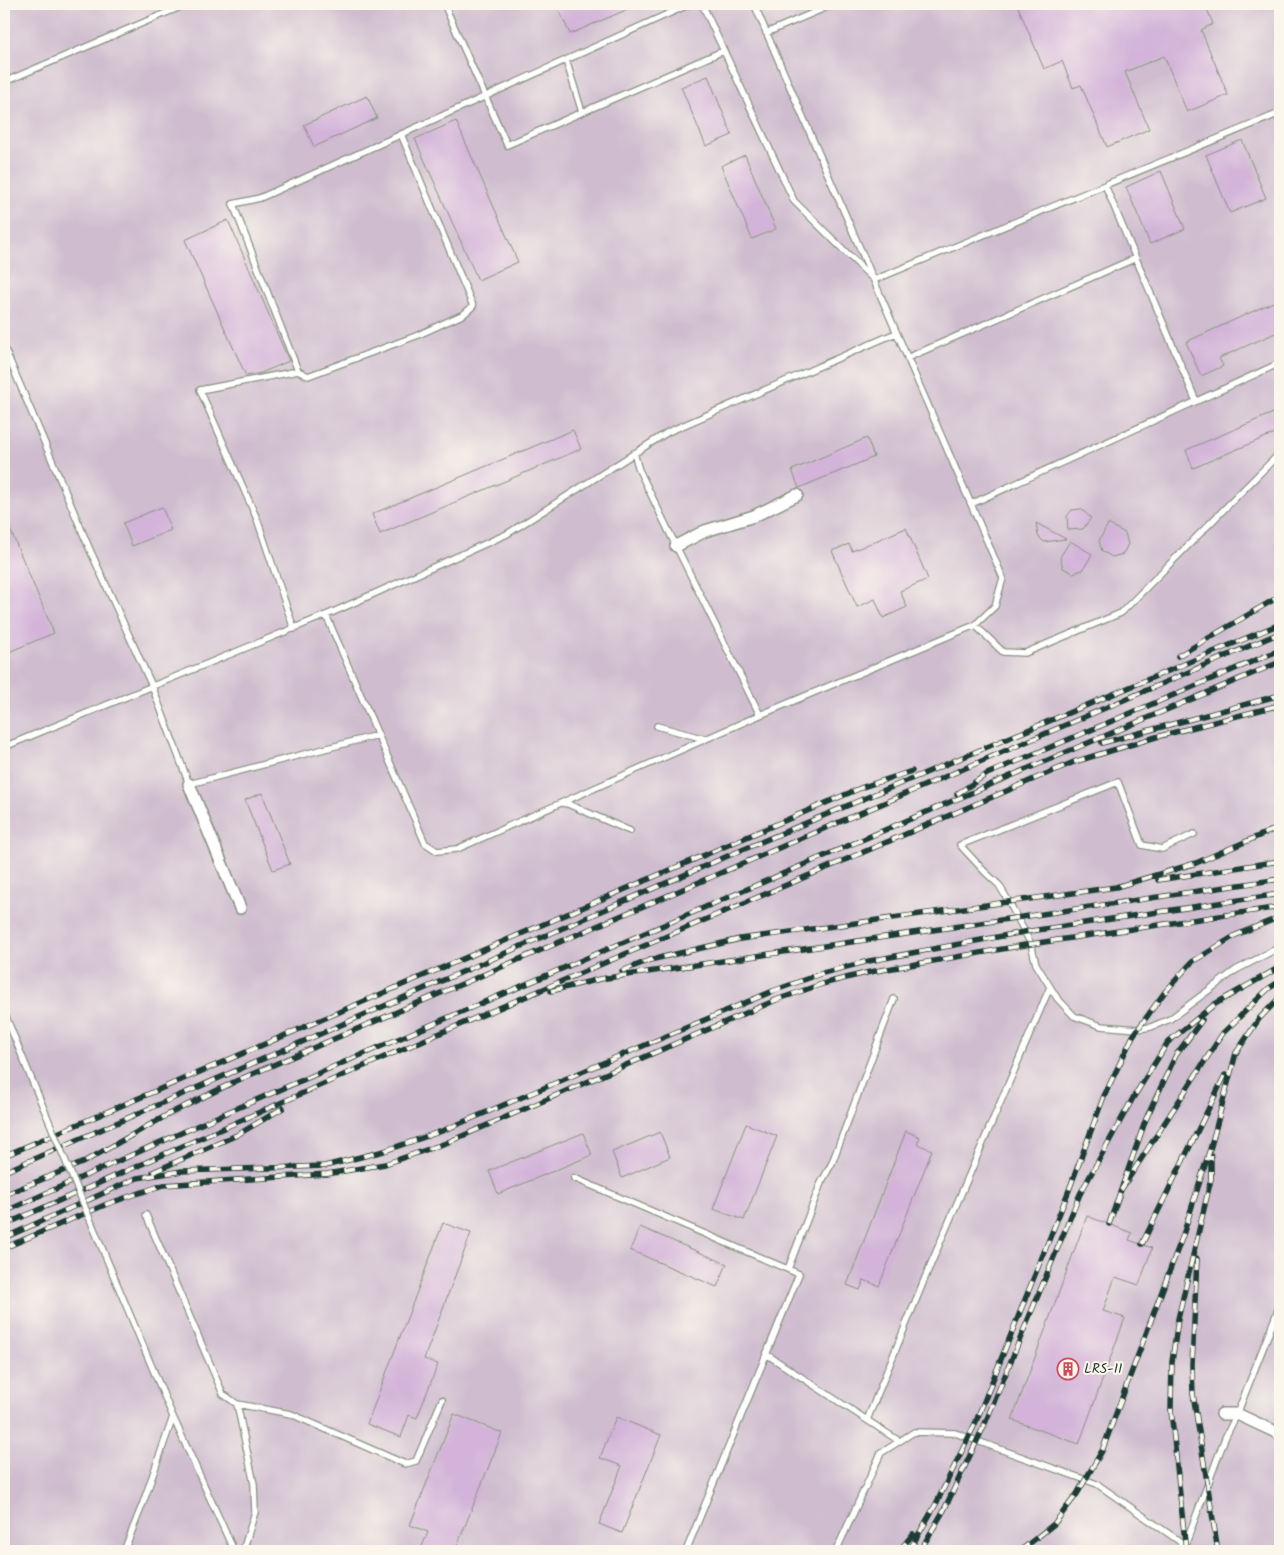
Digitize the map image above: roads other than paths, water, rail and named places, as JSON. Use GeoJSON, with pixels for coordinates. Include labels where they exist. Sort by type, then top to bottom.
{"type":"FeatureCollection","features":[{"type":"Feature","properties":{"kind":"street"},"geometry":{"type":"LineString","coordinates":[[676,546],[705,531],[754,516],[797,495]]}},
{"type":"Feature","properties":{"kind":"street"},"geometry":{"type":"LineString","coordinates":[[189,784],[240,908]]}},
{"type":"Feature","properties":{"kind":"street"},"geometry":{"type":"LineString","coordinates":[[1222,1414],[1237,1414],[1280,1434]]}},
{"type":"Feature","properties":{"kind":"lane"},"geometry":{"type":"LineString","coordinates":[[4,82],[188,4]]}},
{"type":"Feature","properties":{"kind":"lane"},"geometry":{"type":"LineString","coordinates":[[444,4],[507,145],[724,50]]}},
{"type":"Feature","properties":{"kind":"lane"},"geometry":{"type":"LineString","coordinates":[[401,134],[473,306],[464,314],[416,336],[308,376],[298,370],[233,204],[260,198],[401,134],[485,96],[690,4]]}},
{"type":"Feature","properties":{"kind":"lane"},"geometry":{"type":"LineString","coordinates":[[702,4],[794,201],[874,280]]}},
{"type":"Feature","properties":{"kind":"lane"},"geometry":{"type":"LineString","coordinates":[[326,616],[425,843],[437,851],[457,848],[760,715],[975,625],[995,606],[1003,578],[754,4]]}},
{"type":"Feature","properties":{"kind":"lane"},"geometry":{"type":"LineString","coordinates":[[766,33],[834,4]]}},
{"type":"Feature","properties":{"kind":"lane"},"geometry":{"type":"LineString","coordinates":[[566,60],[582,112]]}},
{"type":"Feature","properties":{"kind":"lane"},"geometry":{"type":"LineString","coordinates":[[874,280],[1280,113]]}},
{"type":"Feature","properties":{"kind":"lane"},"geometry":{"type":"LineString","coordinates":[[1105,185],[1196,401]]}},
{"type":"Feature","properties":{"kind":"lane"},"geometry":{"type":"LineString","coordinates":[[907,358],[1136,258]]}},
{"type":"Feature","properties":{"kind":"lane"},"geometry":{"type":"LineString","coordinates":[[4,747],[326,616],[508,534],[668,432],[896,333]]}},
{"type":"Feature","properties":{"kind":"lane"},"geometry":{"type":"LineString","coordinates":[[4,347],[90,550],[152,686],[189,784],[378,734]]}},
{"type":"Feature","properties":{"kind":"lane"},"geometry":{"type":"LineString","coordinates":[[971,504],[1280,363]]}},
{"type":"Feature","properties":{"kind":"lane"},"geometry":{"type":"LineString","coordinates":[[294,629],[257,519],[200,390],[298,370]]}},
{"type":"Feature","properties":{"kind":"lane"},"geometry":{"type":"LineString","coordinates":[[634,453],[639,470],[760,715]]}},
{"type":"Feature","properties":{"kind":"lane"},"geometry":{"type":"LineString","coordinates":[[975,625],[1003,652],[1025,653],[1121,613],[1280,453]]}},
{"type":"Feature","properties":{"kind":"lane"},"geometry":{"type":"LineString","coordinates":[[657,726],[705,739]]}},
{"type":"Feature","properties":{"kind":"lane"},"geometry":{"type":"LineString","coordinates":[[1194,834],[1162,848],[1142,845],[1118,782],[960,845],[999,885],[1031,944],[1036,964],[1057,998],[1074,1016],[1101,1026],[1138,1029],[1151,1027],[1170,1019],[1236,970],[1280,947]]}},
{"type":"Feature","properties":{"kind":"lane"},"geometry":{"type":"LineString","coordinates":[[560,803],[568,804],[630,830]]}},
{"type":"Feature","properties":{"kind":"lane"},"geometry":{"type":"LineString","coordinates":[[867,1420],[927,1273],[1050,987]]}},
{"type":"Feature","properties":{"kind":"lane"},"geometry":{"type":"LineString","coordinates":[[788,1269],[821,1183],[832,1163],[894,998]]}},
{"type":"Feature","properties":{"kind":"lane"},"geometry":{"type":"LineString","coordinates":[[4,1012],[173,1417],[234,1551]]}},
{"type":"Feature","properties":{"kind":"lane"},"geometry":{"type":"LineString","coordinates":[[574,1178],[799,1274],[686,1551]]}},
{"type":"Feature","properties":{"kind":"lane"},"geometry":{"type":"LineString","coordinates":[[146,1215],[223,1394],[237,1404],[291,1414],[405,1464],[416,1461],[442,1400]]}},
{"type":"Feature","properties":{"kind":"lane"},"geometry":{"type":"LineString","coordinates":[[836,1551],[881,1453],[914,1432],[955,1433],[1097,1484],[1184,1548],[1225,1438],[1237,1414],[1280,1305]]}},
{"type":"Feature","properties":{"kind":"lane"},"geometry":{"type":"LineString","coordinates":[[766,1354],[899,1441]]}},
{"type":"Feature","properties":{"kind":"lane"},"geometry":{"type":"LineString","coordinates":[[237,1404],[254,1484],[255,1512],[243,1551]]}},
{"type":"Feature","properties":{"kind":"lane"},"geometry":{"type":"LineString","coordinates":[[124,1551],[173,1417]]}},
{"type":"Feature","properties":{"kind":"railway"},"geometry":{"type":"LineString","coordinates":[[1178,656],[1280,596]]}},
{"type":"Feature","properties":{"kind":"railway"},"geometry":{"type":"LineString","coordinates":[[4,1172],[730,855],[1280,624]]}},
{"type":"Feature","properties":{"kind":"railway"},"geometry":{"type":"LineString","coordinates":[[4,1195],[82,1163],[171,1113],[236,1081],[1280,633]]}},
{"type":"Feature","properties":{"kind":"railway"},"geometry":{"type":"LineString","coordinates":[[957,794],[987,774],[1280,650]]}},
{"type":"Feature","properties":{"kind":"railway"},"geometry":{"type":"LineString","coordinates":[[4,1212],[228,1112],[1280,662]]}},
{"type":"Feature","properties":{"kind":"railway"},"geometry":{"type":"LineString","coordinates":[[1102,743],[1280,695]]}},
{"type":"Feature","properties":{"kind":"railway"},"geometry":{"type":"LineString","coordinates":[[4,1225],[389,1055],[1074,762],[1156,737],[1280,705]]}},
{"type":"Feature","properties":{"kind":"railway"},"geometry":{"type":"LineString","coordinates":[[4,1156],[863,787],[912,771]]}},
{"type":"Feature","properties":{"kind":"railway"},"geometry":{"type":"LineString","coordinates":[[622,971],[650,960],[740,939],[1116,887],[1196,863],[1280,827]]}},
{"type":"Feature","properties":{"kind":"railway"},"geometry":{"type":"LineString","coordinates":[[1158,880],[1280,861]]}},
{"type":"Feature","properties":{"kind":"railway"},"geometry":{"type":"LineString","coordinates":[[551,991],[600,979],[1280,879]]}},
{"type":"Feature","properties":{"kind":"railway"},"geometry":{"type":"LineString","coordinates":[[4,1238],[137,1178],[182,1171],[325,1166],[384,1151],[442,1131],[773,991],[823,973],[869,961],[1024,932],[1280,894]]}},
{"type":"Feature","properties":{"kind":"railway"},"geometry":{"type":"LineString","coordinates":[[4,1248],[107,1204],[163,1185],[327,1174],[385,1164],[446,1143],[776,1000],[822,984],[870,972],[1031,944],[1280,907]]}},
{"type":"Feature","properties":{"kind":"railway"},"geometry":{"type":"LineString","coordinates":[[909,1551],[936,1504],[975,1424],[1069,1190],[1104,1096],[1133,1036],[1164,993],[1192,962],[1236,935],[1280,917]]}},
{"type":"Feature","properties":{"kind":"railway"},"geometry":{"type":"LineString","coordinates":[[920,1551],[944,1510],[984,1426],[1080,1194],[1133,1098],[1168,1042],[1215,1004],[1280,967]]}},
{"type":"Feature","properties":{"kind":"railway"},"geometry":{"type":"LineString","coordinates":[[1121,1190],[1223,1033],[1268,989],[1280,981]]}},
{"type":"Feature","properties":{"kind":"railway"},"geometry":{"type":"LineString","coordinates":[[1020,1551],[1054,1524],[1077,1494],[1102,1451],[1183,1235],[1211,1146],[1236,1053],[1259,1019],[1280,997]]}},
{"type":"Feature","properties":{"kind":"railway"},"geometry":{"type":"LineString","coordinates":[[1109,1224],[1146,1119],[1176,1055],[1202,1020]]}},
{"type":"Feature","properties":{"kind":"railway"},"geometry":{"type":"LineString","coordinates":[[1142,1244],[1225,1075]]}},
{"type":"Feature","properties":{"kind":"railway"},"geometry":{"type":"LineString","coordinates":[[153,1172],[237,1135],[283,1108]]}},
{"type":"Feature","properties":{"kind":"railway"},"geometry":{"type":"LineString","coordinates":[[1186,1551],[1171,1410],[1172,1362],[1178,1319],[1211,1179],[1211,1156]]}},
{"type":"Feature","properties":{"kind":"railway"},"geometry":{"type":"LineString","coordinates":[[1197,1259],[1192,1365],[1193,1394],[1218,1551]]}},
{"type":"Feature","properties":{"kind":"railway"},"geometry":{"type":"LineString","coordinates":[[899,1551],[913,1534]]}},
{"type":"Feature","properties":{"kind":"place","name":"LRS-II"},"geometry":{"type":"Point","coordinates":[1068,1369]}}]}
